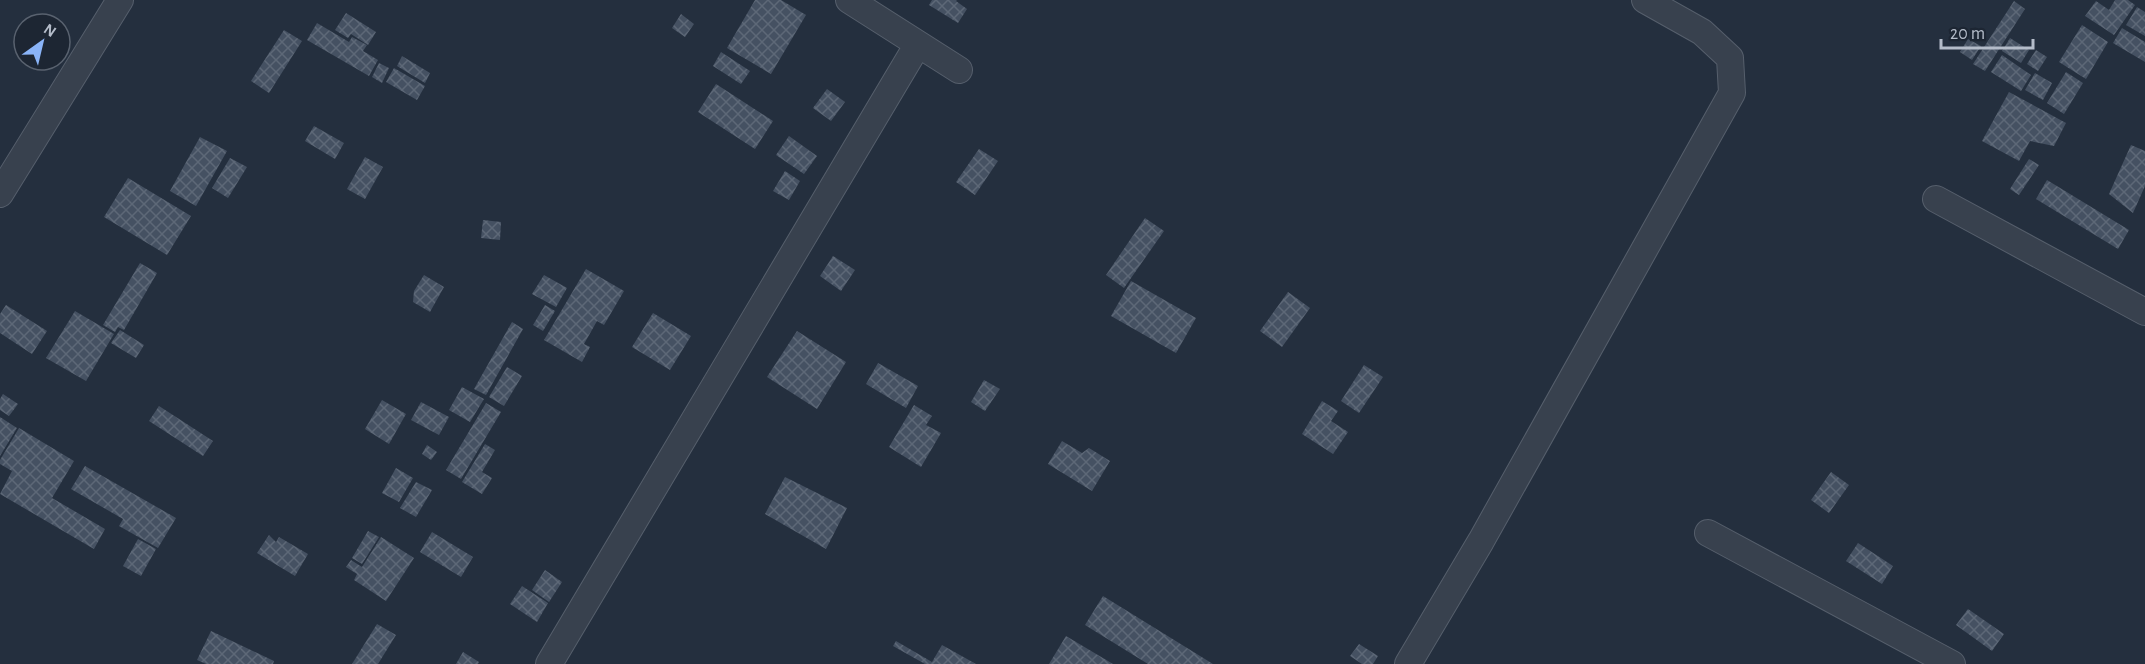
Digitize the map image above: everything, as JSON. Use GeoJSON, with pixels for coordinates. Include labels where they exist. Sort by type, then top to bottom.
{"type":"FeatureCollection","features":[{"type":"Feature","properties":{"kind":"street"},"geometry":{"type":"LineString","coordinates":[[0,194],[120,0]]}},
{"type":"Feature","properties":{"kind":"street"},"geometry":{"type":"LineString","coordinates":[[849,0],[959,70]]}},
{"type":"Feature","properties":{"kind":"street"},"geometry":{"type":"LineString","coordinates":[[1408,664],[1481,542],[1732,93],[1730,58],[1702,32],[1645,0]]}},
{"type":"Feature","properties":{"kind":"street"},"geometry":{"type":"LineString","coordinates":[[549,664],[918,44]]}},
{"type":"Feature","properties":{"kind":"street"},"geometry":{"type":"LineString","coordinates":[[1936,199],[2145,312]]}},
{"type":"Feature","properties":{"kind":"street"},"geometry":{"type":"LineString","coordinates":[[1708,532],[1952,664]]}},
{"type":"Feature","properties":{"kind":"building"},"geometry":{"type":"Polygon","coordinates":[[[755,0],[781,0],[806,15],[771,74],[727,48],[755,0]]]}},
{"type":"Feature","properties":{"kind":"building"},"geometry":{"type":"Polygon","coordinates":[[[932,0],[957,0],[967,9],[958,23],[929,5],[932,0]]]}},
{"type":"Feature","properties":{"kind":"building"},"geometry":{"type":"Polygon","coordinates":[[[2115,0],[2128,0],[2135,5],[2114,35],[2085,16],[2096,1],[2109,10],[2115,0]]]}},
{"type":"Feature","properties":{"kind":"building"},"geometry":{"type":"Polygon","coordinates":[[[2014,1],[2025,9],[1985,71],[1973,64],[2014,1]]]}},
{"type":"Feature","properties":{"kind":"building"},"geometry":{"type":"Polygon","coordinates":[[[2137,7],[2145,12],[2145,36],[2126,25],[2137,7]]]}},
{"type":"Feature","properties":{"kind":"building"},"geometry":{"type":"Polygon","coordinates":[[[346,13],[376,32],[368,45],[351,34],[348,38],[335,30],[346,13]]]}},
{"type":"Feature","properties":{"kind":"building"},"geometry":{"type":"Polygon","coordinates":[[[681,14],[694,24],[685,37],[672,28],[681,14]]]}},
{"type":"Feature","properties":{"kind":"building"},"geometry":{"type":"Polygon","coordinates":[[[317,23],[349,42],[352,37],[367,45],[363,51],[378,60],[369,76],[307,40],[317,23]]]}},
{"type":"Feature","properties":{"kind":"building"},"geometry":{"type":"Polygon","coordinates":[[[2082,25],[2108,42],[2086,79],[2059,62],[2082,25]]]}},
{"type":"Feature","properties":{"kind":"building"},"geometry":{"type":"Polygon","coordinates":[[[2122,28],[2145,42],[2145,62],[2113,43],[2122,28]]]}},
{"type":"Feature","properties":{"kind":"building"},"geometry":{"type":"Polygon","coordinates":[[[284,30],[302,41],[269,93],[251,81],[284,30]]]}},
{"type":"Feature","properties":{"kind":"building"},"geometry":{"type":"Polygon","coordinates":[[[2010,38],[2029,50],[2021,63],[2002,51],[2010,38]]]}},
{"type":"Feature","properties":{"kind":"building"},"geometry":{"type":"Polygon","coordinates":[[[1968,39],[1981,46],[1972,60],[1960,52],[1968,39]]]}},
{"type":"Feature","properties":{"kind":"building"},"geometry":{"type":"Polygon","coordinates":[[[2036,50],[2047,57],[2038,71],[2027,64],[2036,50]]]}},
{"type":"Feature","properties":{"kind":"building"},"geometry":{"type":"Polygon","coordinates":[[[721,52],[750,71],[741,84],[713,66],[721,52]]]}},
{"type":"Feature","properties":{"kind":"building"},"geometry":{"type":"Polygon","coordinates":[[[2002,55],[2031,75],[2021,91],[1991,72],[2002,55]]]}},
{"type":"Feature","properties":{"kind":"building"},"geometry":{"type":"Polygon","coordinates":[[[402,56],[430,73],[425,83],[397,66],[402,56]]]}},
{"type":"Feature","properties":{"kind":"building"},"geometry":{"type":"Polygon","coordinates":[[[379,63],[389,68],[382,83],[372,77],[379,63]]]}},
{"type":"Feature","properties":{"kind":"building"},"geometry":{"type":"Polygon","coordinates":[[[394,68],[425,86],[417,100],[386,82],[394,68]]]}},
{"type":"Feature","properties":{"kind":"building"},"geometry":{"type":"Polygon","coordinates":[[[2066,72],[2083,83],[2064,114],[2047,103],[2066,72]]]}},
{"type":"Feature","properties":{"kind":"building"},"geometry":{"type":"Polygon","coordinates":[[[2035,73],[2052,83],[2043,100],[2025,90],[2035,73]]]}},
{"type":"Feature","properties":{"kind":"building"},"geometry":{"type":"Polygon","coordinates":[[[716,84],[773,121],[755,149],[698,112],[716,84]]]}},
{"type":"Feature","properties":{"kind":"building"},"geometry":{"type":"Polygon","coordinates":[[[827,89],[845,102],[831,121],[813,108],[827,89]]]}},
{"type":"Feature","properties":{"kind":"building"},"geometry":{"type":"Polygon","coordinates":[[[2009,92],[2066,123],[2054,146],[2030,141],[2019,161],[1982,141],[2009,92]]]}},
{"type":"Feature","properties":{"kind":"building"},"geometry":{"type":"Polygon","coordinates":[[[314,126],[344,143],[335,159],[305,141],[314,126]]]}},
{"type":"Feature","properties":{"kind":"building"},"geometry":{"type":"Polygon","coordinates":[[[789,136],[817,156],[804,174],[776,155],[789,136]]]}},
{"type":"Feature","properties":{"kind":"building"},"geometry":{"type":"Polygon","coordinates":[[[200,137],[227,151],[196,206],[170,191],[200,137]]]}},
{"type":"Feature","properties":{"kind":"building"},"geometry":{"type":"Polygon","coordinates":[[[2131,145],[2145,151],[2145,186],[2133,213],[2109,194],[2131,145]]]}},
{"type":"Feature","properties":{"kind":"building"},"geometry":{"type":"Polygon","coordinates":[[[979,149],[998,161],[975,195],[956,182],[979,149]]]}},
{"type":"Feature","properties":{"kind":"building"},"geometry":{"type":"Polygon","coordinates":[[[365,157],[383,167],[365,199],[347,189],[365,157]]]}},
{"type":"Feature","properties":{"kind":"building"},"geometry":{"type":"Polygon","coordinates":[[[230,158],[247,167],[228,198],[212,188],[230,158]]]}},
{"type":"Feature","properties":{"kind":"building"},"geometry":{"type":"Polygon","coordinates":[[[2029,159],[2039,165],[2019,195],[2010,189],[2029,159]]]}},
{"type":"Feature","properties":{"kind":"building"},"geometry":{"type":"Polygon","coordinates":[[[785,171],[800,181],[789,200],[773,191],[785,171]]]}},
{"type":"Feature","properties":{"kind":"building"},"geometry":{"type":"Polygon","coordinates":[[[128,178],[191,216],[167,255],[104,217],[128,178]]]}},
{"type":"Feature","properties":{"kind":"building"},"geometry":{"type":"Polygon","coordinates":[[[2047,180],[2129,230],[2118,249],[2036,199],[2047,180]]]}},
{"type":"Feature","properties":{"kind":"building"},"geometry":{"type":"Polygon","coordinates":[[[1145,218],[1164,231],[1124,288],[1106,275],[1145,218]]]}},
{"type":"Feature","properties":{"kind":"building"},"geometry":{"type":"Polygon","coordinates":[[[483,220],[501,222],[500,240],[481,238],[483,220]]]}},
{"type":"Feature","properties":{"kind":"building"},"geometry":{"type":"Polygon","coordinates":[[[833,256],[855,270],[841,291],[820,276],[833,256]]]}},
{"type":"Feature","properties":{"kind":"building"},"geometry":{"type":"Polygon","coordinates":[[[140,263],[157,273],[124,330],[118,327],[115,332],[103,325],[140,263]]]}},
{"type":"Feature","properties":{"kind":"building"},"geometry":{"type":"Polygon","coordinates":[[[586,269],[624,291],[604,325],[597,321],[584,344],[590,347],[582,362],[544,340],[586,269]]]}},
{"type":"Feature","properties":{"kind":"building"},"geometry":{"type":"Polygon","coordinates":[[[424,275],[444,287],[430,312],[413,302],[414,291],[424,275]]]}},
{"type":"Feature","properties":{"kind":"building"},"geometry":{"type":"Polygon","coordinates":[[[544,275],[567,288],[556,307],[532,294],[544,275]]]}},
{"type":"Feature","properties":{"kind":"building"},"geometry":{"type":"Polygon","coordinates":[[[1131,281],[1196,318],[1176,353],[1111,316],[1131,281]]]}},
{"type":"Feature","properties":{"kind":"building"},"geometry":{"type":"Polygon","coordinates":[[[1288,292],[1310,308],[1282,347],[1260,331],[1288,292]]]}},
{"type":"Feature","properties":{"kind":"building"},"geometry":{"type":"Polygon","coordinates":[[[6,305],[47,331],[32,354],[0,333],[0,314],[6,305]]]}},
{"type":"Feature","properties":{"kind":"building"},"geometry":{"type":"Polygon","coordinates":[[[545,305],[555,311],[543,331],[533,325],[545,305]]]}},
{"type":"Feature","properties":{"kind":"building"},"geometry":{"type":"Polygon","coordinates":[[[75,311],[114,334],[86,381],[46,358],[75,311]]]}},
{"type":"Feature","properties":{"kind":"building"},"geometry":{"type":"Polygon","coordinates":[[[653,313],[691,336],[670,370],[632,347],[653,313]]]}},
{"type":"Feature","properties":{"kind":"building"},"geometry":{"type":"Polygon","coordinates":[[[512,322],[523,329],[486,395],[474,389],[512,322]]]}},
{"type":"Feature","properties":{"kind":"building"},"geometry":{"type":"Polygon","coordinates":[[[120,330],[144,345],[136,358],[111,343],[120,330]]]}},
{"type":"Feature","properties":{"kind":"building"},"geometry":{"type":"Polygon","coordinates":[[[797,331],[846,362],[817,409],[767,377],[797,331]]]}},
{"type":"Feature","properties":{"kind":"building"},"geometry":{"type":"Polygon","coordinates":[[[878,363],[918,386],[906,408],[866,384],[878,363]]]}},
{"type":"Feature","properties":{"kind":"building"},"geometry":{"type":"Polygon","coordinates":[[[1364,365],[1383,377],[1359,413],[1341,401],[1364,365]]]}},
{"type":"Feature","properties":{"kind":"building"},"geometry":{"type":"Polygon","coordinates":[[[507,367],[522,376],[504,406],[489,397],[507,367]]]}},
{"type":"Feature","properties":{"kind":"building"},"geometry":{"type":"Polygon","coordinates":[[[984,380],[1000,389],[985,411],[971,402],[984,380]]]}},
{"type":"Feature","properties":{"kind":"building"},"geometry":{"type":"Polygon","coordinates":[[[462,387],[484,399],[470,422],[449,410],[462,387]]]}},
{"type":"Feature","properties":{"kind":"building"},"geometry":{"type":"Polygon","coordinates":[[[3,394],[18,404],[9,416],[0,410],[0,399],[3,394]]]}},
{"type":"Feature","properties":{"kind":"building"},"geometry":{"type":"Polygon","coordinates":[[[382,400],[406,414],[389,444],[365,429],[382,400]]]}},
{"type":"Feature","properties":{"kind":"building"},"geometry":{"type":"Polygon","coordinates":[[[1322,401],[1338,411],[1331,421],[1348,432],[1333,454],[1302,434],[1322,401]]]}},
{"type":"Feature","properties":{"kind":"building"},"geometry":{"type":"Polygon","coordinates":[[[421,402],[449,417],[439,435],[411,420],[421,402]]]}},
{"type":"Feature","properties":{"kind":"building"},"geometry":{"type":"Polygon","coordinates":[[[486,403],[501,412],[461,479],[446,470],[486,403]]]}},
{"type":"Feature","properties":{"kind":"building"},"geometry":{"type":"Polygon","coordinates":[[[914,405],[932,416],[926,425],[941,433],[921,467],[889,447],[914,405]]]}},
{"type":"Feature","properties":{"kind":"building"},"geometry":{"type":"Polygon","coordinates":[[[159,406],[213,441],[203,456],[149,421],[159,406]]]}},
{"type":"Feature","properties":{"kind":"building"},"geometry":{"type":"Polygon","coordinates":[[[0,417],[17,428],[0,456],[0,417]]]}},
{"type":"Feature","properties":{"kind":"building"},"geometry":{"type":"Polygon","coordinates":[[[19,428],[74,461],[52,498],[105,529],[94,549],[0,494],[12,471],[0,464],[0,460],[19,428]]]}},
{"type":"Feature","properties":{"kind":"building"},"geometry":{"type":"Polygon","coordinates":[[[1062,441],[1082,453],[1089,448],[1110,461],[1092,491],[1048,464],[1062,441]]]}},
{"type":"Feature","properties":{"kind":"building"},"geometry":{"type":"Polygon","coordinates":[[[485,444],[495,450],[482,472],[492,478],[482,494],[462,482],[485,444]]]}},
{"type":"Feature","properties":{"kind":"building"},"geometry":{"type":"Polygon","coordinates":[[[427,445],[437,452],[431,460],[422,454],[427,445]]]}},
{"type":"Feature","properties":{"kind":"building"},"geometry":{"type":"Polygon","coordinates":[[[85,466],[176,518],[158,548],[119,526],[123,519],[71,489],[85,466]]]}},
{"type":"Feature","properties":{"kind":"building"},"geometry":{"type":"Polygon","coordinates":[[[396,468],[413,478],[399,502],[382,493],[396,468]]]}},
{"type":"Feature","properties":{"kind":"building"},"geometry":{"type":"Polygon","coordinates":[[[1831,472],[1849,485],[1829,513],[1811,500],[1831,472]]]}},
{"type":"Feature","properties":{"kind":"building"},"geometry":{"type":"Polygon","coordinates":[[[785,477],[847,508],[826,549],[765,514],[785,477]]]}},
{"type":"Feature","properties":{"kind":"building"},"geometry":{"type":"Polygon","coordinates":[[[416,482],[432,490],[416,517],[400,508],[416,482]]]}},
{"type":"Feature","properties":{"kind":"building"},"geometry":{"type":"Polygon","coordinates":[[[368,531],[379,537],[362,564],[352,558],[368,531]]]}},
{"type":"Feature","properties":{"kind":"building"},"geometry":{"type":"Polygon","coordinates":[[[432,532],[473,557],[461,577],[420,552],[432,532]]]}},
{"type":"Feature","properties":{"kind":"building"},"geometry":{"type":"Polygon","coordinates":[[[269,535],[276,542],[279,537],[308,554],[295,576],[257,553],[269,535]]]}},
{"type":"Feature","properties":{"kind":"building"},"geometry":{"type":"Polygon","coordinates":[[[381,537],[414,558],[386,601],[354,580],[357,574],[346,567],[351,560],[362,567],[381,537]]]}},
{"type":"Feature","properties":{"kind":"building"},"geometry":{"type":"Polygon","coordinates":[[[138,539],[156,549],[141,576],[123,566],[138,539]]]}},
{"type":"Feature","properties":{"kind":"building"},"geometry":{"type":"Polygon","coordinates":[[[1858,543],[1893,566],[1882,584],[1846,561],[1858,543]]]}},
{"type":"Feature","properties":{"kind":"building"},"geometry":{"type":"Polygon","coordinates":[[[545,570],[562,582],[549,602],[532,590],[545,570]]]}},
{"type":"Feature","properties":{"kind":"building"},"geometry":{"type":"Polygon","coordinates":[[[522,586],[548,603],[537,622],[510,604],[522,586]]]}},
{"type":"Feature","properties":{"kind":"building"},"geometry":{"type":"Polygon","coordinates":[[[1103,596],[1213,664],[1148,664],[1085,625],[1103,596]]]}},
{"type":"Feature","properties":{"kind":"building"},"geometry":{"type":"Polygon","coordinates":[[[1968,609],[2004,634],[1992,651],[1956,625],[1968,609]]]}},
{"type":"Feature","properties":{"kind":"building"},"geometry":{"type":"Polygon","coordinates":[[[377,624],[396,635],[378,664],[352,664],[377,624]]]}},
{"type":"Feature","properties":{"kind":"building"},"geometry":{"type":"Polygon","coordinates":[[[211,631],[274,661],[273,664],[206,664],[197,660],[211,631]]]}},
{"type":"Feature","properties":{"kind":"building"},"geometry":{"type":"Polygon","coordinates":[[[1066,636],[1113,664],[1049,664],[1066,636]]]}},
{"type":"Feature","properties":{"kind":"building"},"geometry":{"type":"Polygon","coordinates":[[[896,641],[932,662],[942,645],[976,664],[925,664],[893,646],[896,641]]]}},
{"type":"Feature","properties":{"kind":"building"},"geometry":{"type":"Polygon","coordinates":[[[1359,644],[1378,656],[1373,664],[1362,664],[1350,656],[1359,644]]]}},
{"type":"Feature","properties":{"kind":"building"},"geometry":{"type":"Polygon","coordinates":[[[463,652],[479,662],[478,664],[456,664],[463,652]]]}}]}
